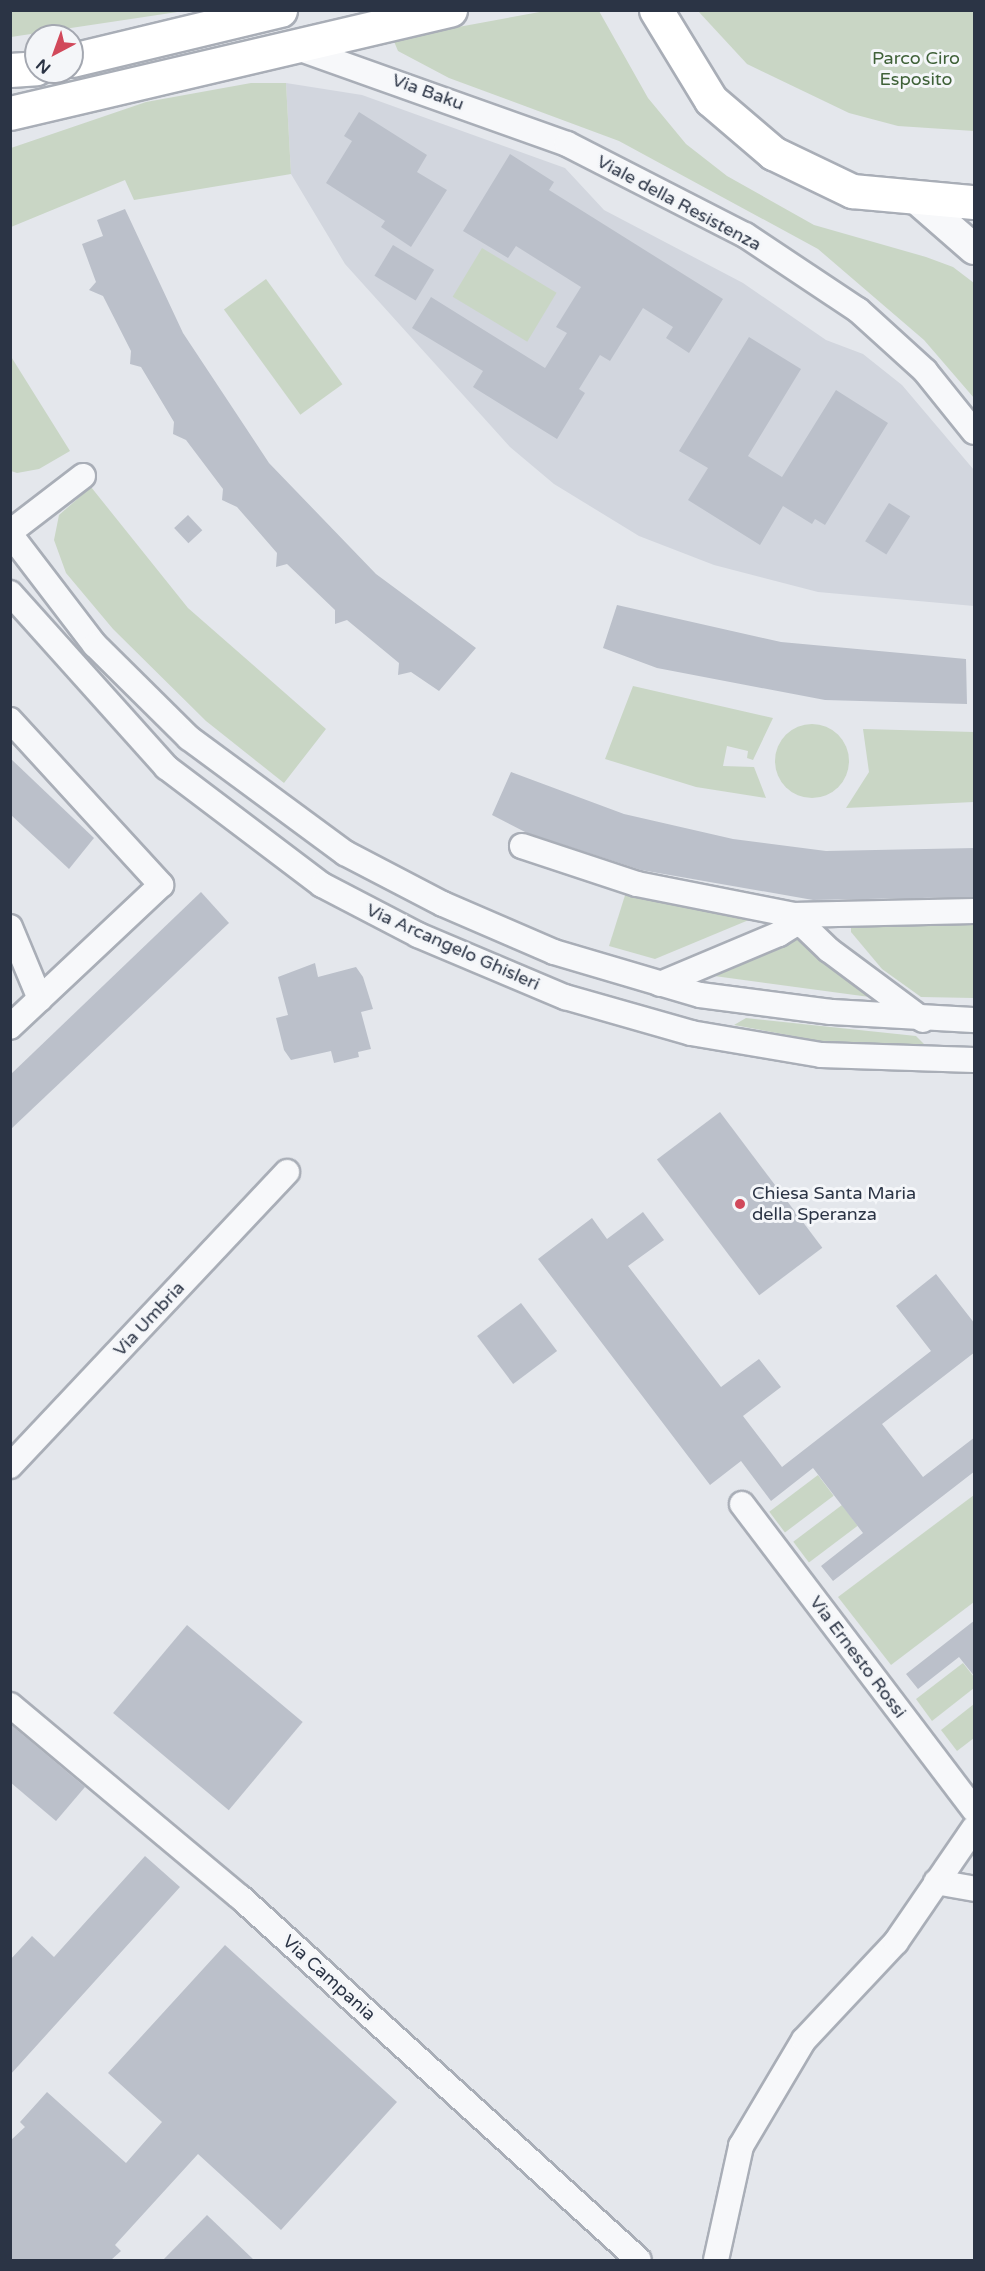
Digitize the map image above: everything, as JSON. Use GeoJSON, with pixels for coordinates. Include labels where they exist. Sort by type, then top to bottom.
{"type":"FeatureCollection","features":[{"type":"Feature","properties":{"kind":"main road"},"geometry":{"type":"LineString","coordinates":[[84,57],[280,10]]}},
{"type":"Feature","properties":{"kind":"main road"},"geometry":{"type":"LineString","coordinates":[[10,113],[287,45],[450,10]]}},
{"type":"Feature","properties":{"kind":"main road"},"geometry":{"type":"LineString","coordinates":[[656,10],[711,100],[765,147],[852,191],[919,201],[975,202]]}},
{"type":"Feature","properties":{"kind":"street","name":"Via Baku"},"geometry":{"type":"LineString","coordinates":[[287,45],[567,144]]}},
{"type":"Feature","properties":{"kind":"street","name":"Viale della Resistenza"},"geometry":{"type":"LineString","coordinates":[[567,144],[745,235],[858,310],[926,371],[975,432]]}},
{"type":"Feature","properties":{"kind":"street"},"geometry":{"type":"LineString","coordinates":[[919,201],[975,249]]}},
{"type":"Feature","properties":{"kind":"street","name":"Via Arcangelo Ghisleri"},"geometry":{"type":"LineString","coordinates":[[83,476],[10,533],[95,645],[189,738],[345,853],[443,904],[554,952],[700,995],[923,1020],[966,1020]]}},
{"type":"Feature","properties":{"kind":"street","name":"Via Arcangelo Ghisleri"},"geometry":{"type":"LineString","coordinates":[[10,593],[166,767],[322,885],[418,935],[565,997],[691,1032],[821,1055],[964,1060]]}},
{"type":"Feature","properties":{"kind":"street"},"geometry":{"type":"LineString","coordinates":[[10,720],[161,885],[10,1028]]}},
{"type":"Feature","properties":{"kind":"street"},"geometry":{"type":"LineString","coordinates":[[166,767],[189,738]]}},
{"type":"Feature","properties":{"kind":"street"},"geometry":{"type":"LineString","coordinates":[[522,846],[637,885],[799,915],[975,911]]}},
{"type":"Feature","properties":{"kind":"street"},"geometry":{"type":"LineString","coordinates":[[660,984],[779,934],[792,926],[799,915]]}},
{"type":"Feature","properties":{"kind":"street"},"geometry":{"type":"LineString","coordinates":[[799,915],[805,927],[823,944],[923,1020]]}},
{"type":"Feature","properties":{"kind":"street"},"geometry":{"type":"LineString","coordinates":[[10,927],[40,999]]}},
{"type":"Feature","properties":{"kind":"street"},"geometry":{"type":"LineString","coordinates":[[691,1032],[700,995]]}},
{"type":"Feature","properties":{"kind":"street"},"geometry":{"type":"LineString","coordinates":[[964,1060],[966,1020]]}},
{"type":"Feature","properties":{"kind":"street","name":"Via Umbria"},"geometry":{"type":"LineString","coordinates":[[10,1466],[287,1172]]}},
{"type":"Feature","properties":{"kind":"street","name":"Via Ernesto Rossi"},"geometry":{"type":"LineString","coordinates":[[742,1504],[975,1810]]}},
{"type":"Feature","properties":{"kind":"street","name":"Via Campania"},"geometry":{"type":"LineString","coordinates":[[10,1705],[240,1897],[639,2260]]}},
{"type":"Feature","properties":{"kind":"street"},"geometry":{"type":"LineString","coordinates":[[716,2260],[741,2146],[804,2040],[896,1942],[975,1828]]}},
{"type":"Feature","properties":{"kind":"street"},"geometry":{"type":"LineString","coordinates":[[936,1882],[975,1889]]}},
{"type":"Feature","properties":{"kind":"shaded area"},"geometry":{"type":"Polygon","coordinates":[[[286,83],[362,95],[565,168],[604,210],[743,283],[826,340],[863,354],[902,385],[974,470],[974,606],[818,592],[714,565],[639,536],[554,484],[510,447],[345,264],[291,174],[286,83]]]}},
{"type":"Feature","properties":{"kind":"green space"},"geometry":{"type":"Polygon","coordinates":[[[11,10],[184,10],[84,26],[84,24],[24,24],[24,35],[11,37],[11,10]]]}},
{"type":"Feature","properties":{"kind":"green space"},"geometry":{"type":"Polygon","coordinates":[[[545,11],[599,11],[648,98],[686,144],[727,176],[814,225],[926,257],[953,267],[974,283],[974,398],[924,340],[818,249],[619,141],[449,78],[398,51],[393,39],[545,11]]]}},
{"type":"Feature","properties":{"kind":"green space","name":"Parco Ciro Esposito"},"geometry":{"type":"Polygon","coordinates":[[[698,11],[974,11],[974,131],[898,126],[849,113],[747,64],[698,11]]]}},
{"type":"Feature","properties":{"kind":"green space"},"geometry":{"type":"Polygon","coordinates":[[[251,83],[286,83],[291,174],[134,200],[125,180],[11,227],[11,148],[146,102],[251,83]]]}},
{"type":"Feature","properties":{"kind":"green space"},"geometry":{"type":"Polygon","coordinates":[[[482,248],[557,293],[527,342],[453,297],[482,248]]]}},
{"type":"Feature","properties":{"kind":"green space"},"geometry":{"type":"Polygon","coordinates":[[[266,279],[342,384],[300,415],[224,310],[266,279]]]}},
{"type":"Feature","properties":{"kind":"green space"},"geometry":{"type":"Polygon","coordinates":[[[10,355],[70,451],[39,469],[17,473],[11,471],[10,355]]]}},
{"type":"Feature","properties":{"kind":"green space"},"geometry":{"type":"Polygon","coordinates":[[[91,487],[188,608],[326,729],[284,783],[206,721],[113,629],[66,573],[54,540],[59,515],[91,487]]]}},
{"type":"Feature","properties":{"kind":"green space"},"geometry":{"type":"Polygon","coordinates":[[[633,686],[773,718],[753,760],[747,758],[748,751],[727,746],[723,766],[754,767],[766,798],[696,787],[605,759],[633,686]]]}},
{"type":"Feature","properties":{"kind":"green space"},"geometry":{"type":"Polygon","coordinates":[[[812,724],[833,730],[843,740],[849,761],[843,782],[833,792],[812,798],[791,792],[781,782],[775,761],[781,740],[791,730],[812,724]]]}},
{"type":"Feature","properties":{"kind":"green space"},"geometry":{"type":"Polygon","coordinates":[[[863,729],[974,732],[974,802],[846,808],[869,772],[863,729]]]}},
{"type":"Feature","properties":{"kind":"green space"},"geometry":{"type":"Polygon","coordinates":[[[627,889],[756,917],[655,959],[609,946],[627,889]]]}},
{"type":"Feature","properties":{"kind":"green space"},"geometry":{"type":"Polygon","coordinates":[[[851,924],[974,924],[974,998],[921,997],[882,969],[851,932],[851,924]]]}},
{"type":"Feature","properties":{"kind":"green space"},"geometry":{"type":"Polygon","coordinates":[[[788,938],[804,938],[877,998],[707,975],[788,938]]]}},
{"type":"Feature","properties":{"kind":"green space"},"geometry":{"type":"Polygon","coordinates":[[[746,1018],[916,1036],[925,1045],[831,1043],[734,1025],[746,1018]]]}},
{"type":"Feature","properties":{"kind":"green space"},"geometry":{"type":"Polygon","coordinates":[[[818,1475],[834,1496],[785,1532],[769,1512],[818,1475]]]}},
{"type":"Feature","properties":{"kind":"green space"},"geometry":{"type":"Polygon","coordinates":[[[974,1495],[974,1602],[891,1665],[838,1597],[974,1495]]]}},
{"type":"Feature","properties":{"kind":"green space"},"geometry":{"type":"Polygon","coordinates":[[[842,1505],[858,1526],[809,1562],[793,1542],[842,1505]]]}},
{"type":"Feature","properties":{"kind":"green space"},"geometry":{"type":"Polygon","coordinates":[[[963,1663],[974,1677],[974,1688],[932,1721],[916,1699],[963,1663]]]}},
{"type":"Feature","properties":{"kind":"green space"},"geometry":{"type":"Polygon","coordinates":[[[974,1704],[974,1738],[957,1751],[941,1730],[974,1704]]]}},
{"type":"Feature","properties":{"kind":"building"},"geometry":{"type":"Polygon","coordinates":[[[359,112],[427,155],[417,172],[447,190],[411,247],[381,227],[385,221],[326,183],[352,141],[344,136],[359,112]]]}},
{"type":"Feature","properties":{"kind":"building"},"geometry":{"type":"Polygon","coordinates":[[[510,154],[554,182],[549,190],[723,299],[689,353],[666,338],[673,327],[643,308],[610,361],[600,355],[579,389],[585,393],[557,439],[473,387],[483,371],[412,328],[431,297],[545,368],[567,333],[556,327],[581,287],[516,246],[508,258],[463,231],[510,154]]]}},
{"type":"Feature","properties":{"kind":"building"},"geometry":{"type":"Polygon","coordinates":[[[125,209],[183,333],[269,463],[376,574],[476,648],[439,691],[411,672],[398,675],[399,663],[347,620],[335,624],[335,610],[287,564],[276,567],[277,553],[237,507],[222,500],[223,489],[186,440],[173,434],[174,422],[141,367],[130,364],[131,351],[103,296],[89,290],[96,282],[82,244],[103,236],[97,220],[125,209]]]}},
{"type":"Feature","properties":{"kind":"building"},"geometry":{"type":"Polygon","coordinates":[[[393,245],[434,270],[416,301],[374,276],[393,245]]]}},
{"type":"Feature","properties":{"kind":"building"},"geometry":{"type":"Polygon","coordinates":[[[749,337],[801,369],[748,456],[782,477],[836,390],[888,423],[825,525],[815,519],[812,524],[783,506],[760,545],[688,500],[708,468],[679,451],[749,337]]]}},
{"type":"Feature","properties":{"kind":"building"},"geometry":{"type":"Polygon","coordinates":[[[889,503],[910,516],[886,554],[865,541],[889,503]]]}},
{"type":"Feature","properties":{"kind":"building"},"geometry":{"type":"Polygon","coordinates":[[[188,515],[202,530],[188,543],[174,528],[188,515]]]}},
{"type":"Feature","properties":{"kind":"building"},"geometry":{"type":"Polygon","coordinates":[[[617,605],[781,642],[966,659],[967,704],[825,700],[657,668],[603,648],[617,605]]]}},
{"type":"Feature","properties":{"kind":"building"},"geometry":{"type":"Polygon","coordinates":[[[10,758],[94,838],[69,869],[10,814],[10,758]]]}},
{"type":"Feature","properties":{"kind":"building"},"geometry":{"type":"Polygon","coordinates":[[[511,772],[624,814],[733,839],[826,851],[975,848],[975,897],[813,900],[641,870],[527,833],[492,815],[511,772]]]}},
{"type":"Feature","properties":{"kind":"building"},"geometry":{"type":"Polygon","coordinates":[[[201,892],[229,923],[10,1130],[10,1075],[201,892]]]}},
{"type":"Feature","properties":{"kind":"building"},"geometry":{"type":"Polygon","coordinates":[[[315,963],[318,977],[356,967],[363,977],[373,1009],[361,1012],[371,1049],[358,1052],[359,1057],[334,1063],[331,1051],[291,1060],[284,1050],[276,1018],[288,1015],[278,977],[315,963]]]}},
{"type":"Feature","properties":{"kind":"building","name":"Chiesa Santa Maria della Speranza"},"geometry":{"type":"Polygon","coordinates":[[[720,1112],[822,1248],[759,1295],[657,1160],[720,1112]]]}},
{"type":"Feature","properties":{"kind":"building"},"geometry":{"type":"Polygon","coordinates":[[[643,1212],[664,1240],[628,1266],[721,1387],[759,1359],[781,1387],[743,1416],[782,1467],[931,1351],[896,1306],[936,1274],[975,1324],[975,1352],[882,1424],[923,1477],[975,1437],[975,1471],[833,1581],[821,1566],[863,1533],[813,1468],[771,1501],[741,1461],[710,1485],[538,1259],[592,1218],[607,1239],[643,1212]]]}},
{"type":"Feature","properties":{"kind":"building"},"geometry":{"type":"Polygon","coordinates":[[[521,1303],[557,1351],[513,1384],[477,1336],[521,1303]]]}},
{"type":"Feature","properties":{"kind":"building"},"geometry":{"type":"Polygon","coordinates":[[[975,1620],[975,1677],[959,1657],[918,1689],[906,1674],[975,1620]]]}},
{"type":"Feature","properties":{"kind":"building"},"geometry":{"type":"Polygon","coordinates":[[[187,1625],[303,1722],[229,1810],[113,1713],[187,1625]]]}},
{"type":"Feature","properties":{"kind":"building"},"geometry":{"type":"Polygon","coordinates":[[[10,1724],[85,1787],[56,1821],[10,1782],[10,1724]]]}},
{"type":"Feature","properties":{"kind":"building"},"geometry":{"type":"Polygon","coordinates":[[[145,1856],[180,1887],[10,2075],[10,1960],[32,1936],[54,1957],[145,1856]]]}},
{"type":"Feature","properties":{"kind":"building"},"geometry":{"type":"Polygon","coordinates":[[[225,1945],[397,2102],[281,2230],[198,2154],[115,2245],[121,2251],[111,2260],[10,2260],[10,2141],[25,2127],[20,2122],[47,2092],[126,2163],[162,2122],[108,2073],[225,1945]]]}},
{"type":"Feature","properties":{"kind":"building"},"geometry":{"type":"Polygon","coordinates":[[[207,2215],[254,2260],[163,2260],[207,2215]]]}},
{"type":"Feature","properties":{"kind":"place","name":"Chiesa Santa Maria della Speranza"},"geometry":{"type":"Point","coordinates":[740,1204]}}]}
